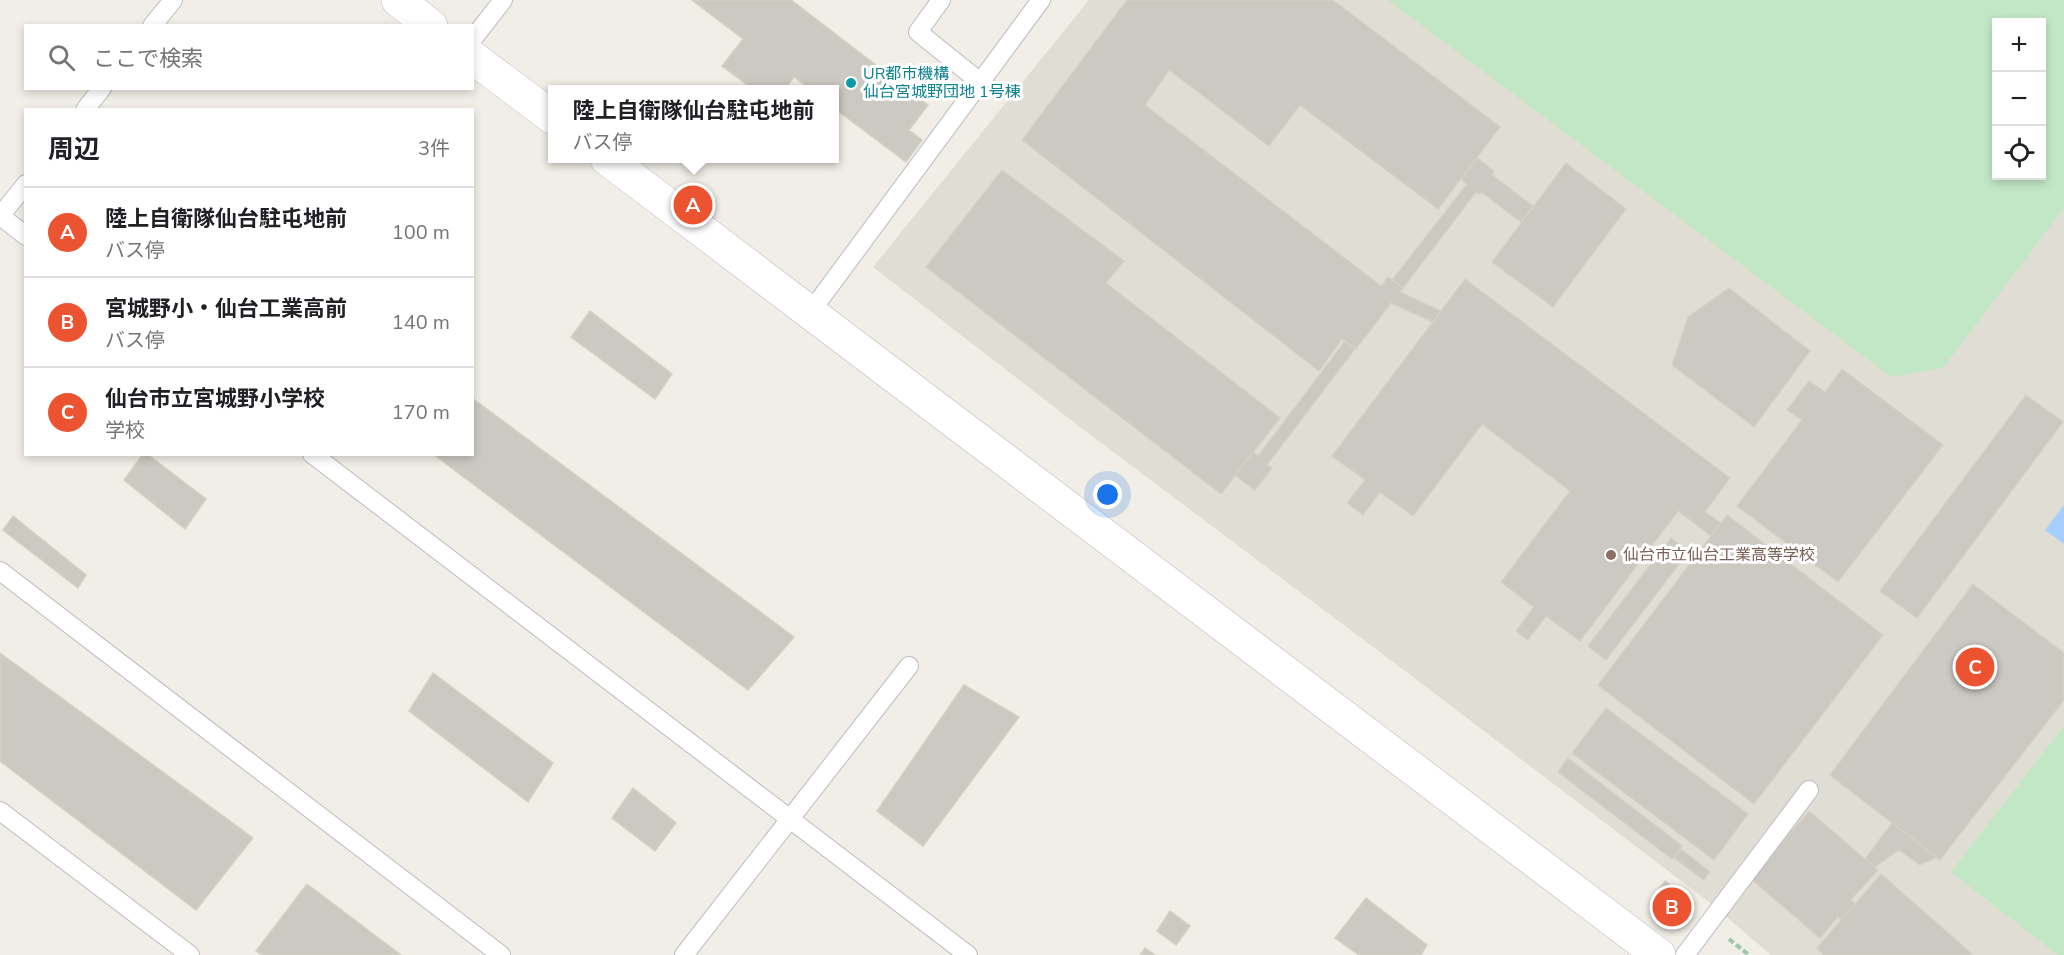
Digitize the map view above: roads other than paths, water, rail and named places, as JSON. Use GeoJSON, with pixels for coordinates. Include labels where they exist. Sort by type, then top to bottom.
{"type":"FeatureCollection","features":[{"type":"Feature","properties":{"kind":"street"},"geometry":{"type":"LineString","coordinates":[[398,0],[428,24]]}},
{"type":"Feature","properties":{"kind":"street"},"geometry":{"type":"LineString","coordinates":[[474,58],[548,114]]}},
{"type":"Feature","properties":{"kind":"street"},"geometry":{"type":"LineString","coordinates":[[611,163],[1659,955]]}},
{"type":"Feature","properties":{"kind":"lane"},"geometry":{"type":"LineString","coordinates":[[154,24],[173,0]]}},
{"type":"Feature","properties":{"kind":"lane"},"geometry":{"type":"LineString","coordinates":[[474,37],[503,0]]}},
{"type":"Feature","properties":{"kind":"lane"},"geometry":{"type":"LineString","coordinates":[[941,0],[918,32],[980,82]]}},
{"type":"Feature","properties":{"kind":"lane"},"geometry":{"type":"LineString","coordinates":[[809,314],[1041,0]]}},
{"type":"Feature","properties":{"kind":"lane"},"geometry":{"type":"LineString","coordinates":[[87,108],[100,90]]}},
{"type":"Feature","properties":{"kind":"lane"},"geometry":{"type":"LineString","coordinates":[[24,186],[0,216],[24,234]]}},
{"type":"Feature","properties":{"kind":"lane"},"geometry":{"type":"LineString","coordinates":[[315,456],[968,955]]}},
{"type":"Feature","properties":{"kind":"lane"},"geometry":{"type":"LineString","coordinates":[[0,571],[501,955]]}},
{"type":"Feature","properties":{"kind":"lane"},"geometry":{"type":"LineString","coordinates":[[684,955],[909,666]]}},
{"type":"Feature","properties":{"kind":"lane"},"geometry":{"type":"LineString","coordinates":[[1685,955],[1809,790]]}},
{"type":"Feature","properties":{"kind":"lane"},"geometry":{"type":"LineString","coordinates":[[0,812],[190,955]]}},
{"type":"Feature","properties":{"kind":"water"},"geometry":{"type":"Polygon","coordinates":[[[2064,505],[2064,544],[2045,530],[2064,505]]]}},
{"type":"Feature","properties":{"kind":"place","name":"UR都市機構 仙台宮城野団地 1号棟"},"geometry":{"type":"Point","coordinates":[851,83]}},
{"type":"Feature","properties":{"kind":"place","name":"陸上自衛隊仙台駐屯地前"},"geometry":{"type":"Point","coordinates":[693,205]}},
{"type":"Feature","properties":{"kind":"place","name":"仙台市立仙台工業高等学校"},"geometry":{"type":"Point","coordinates":[1611,555]}},
{"type":"Feature","properties":{"kind":"place","name":"仙台市立宮城野小学校"},"geometry":{"type":"Point","coordinates":[1975,667]}},
{"type":"Feature","properties":{"kind":"place","name":"宮城野小・仙台工業高前"},"geometry":{"type":"Point","coordinates":[1672,907]}}]}
